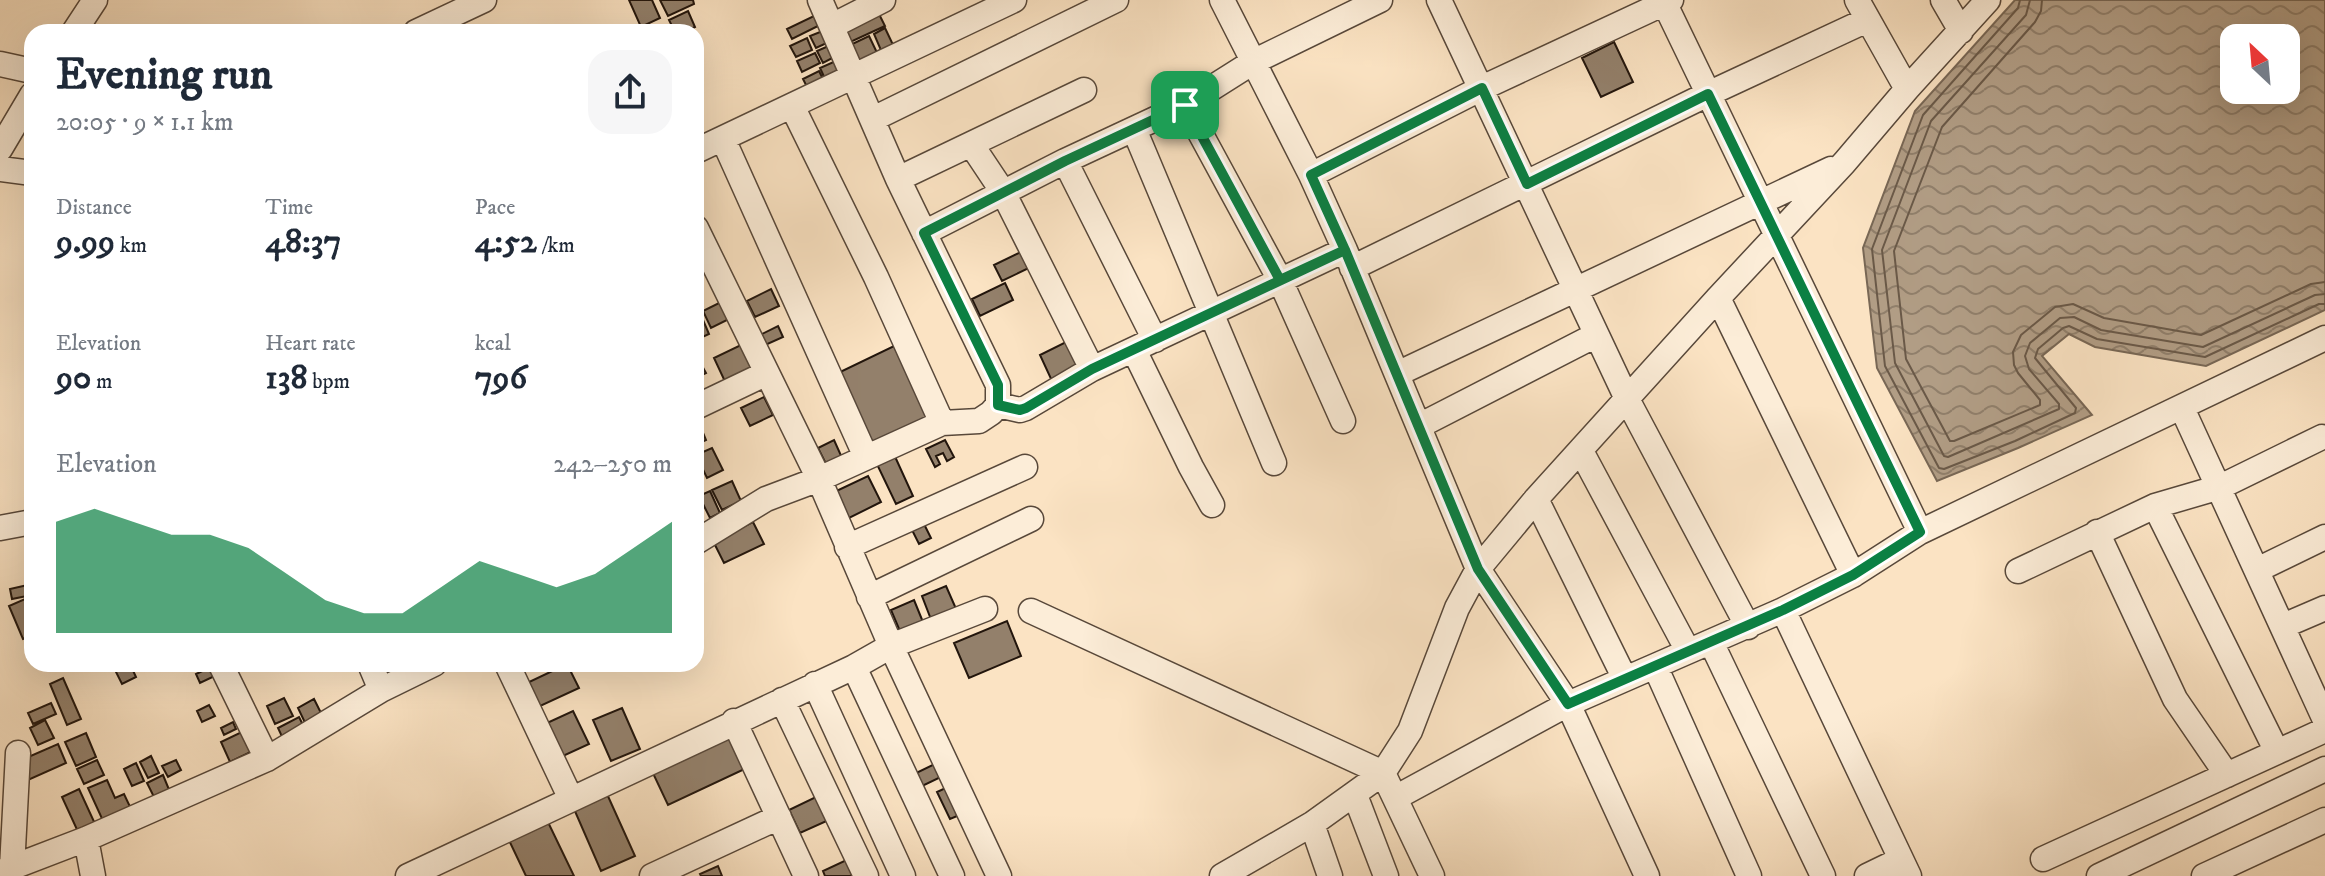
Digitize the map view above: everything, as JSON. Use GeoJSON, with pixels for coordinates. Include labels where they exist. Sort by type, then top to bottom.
{"type":"FeatureCollection","features":[{"type":"Feature","properties":{"kind":"street"},"geometry":{"type":"LineString","coordinates":[[79,24],[95,0]]}},
{"type":"Feature","properties":{"kind":"street"},"geometry":{"type":"LineString","coordinates":[[433,24],[484,0]]}},
{"type":"Feature","properties":{"kind":"street"},"geometry":{"type":"LineString","coordinates":[[704,537],[766,499],[819,479],[942,423],[979,421],[998,405],[998,385],[898,179],[820,0]]}},
{"type":"Feature","properties":{"kind":"street"},"geometry":{"type":"LineString","coordinates":[[832,26],[883,0]]}},
{"type":"Feature","properties":{"kind":"street"},"geometry":{"type":"LineString","coordinates":[[704,147],[1014,0]]}},
{"type":"Feature","properties":{"kind":"street"},"geometry":{"type":"LineString","coordinates":[[873,119],[1116,0]]}},
{"type":"Feature","properties":{"kind":"street"},"geometry":{"type":"LineString","coordinates":[[924,233],[1065,161],[1185,105],[1253,62],[1380,0]]}},
{"type":"Feature","properties":{"kind":"street"},"geometry":{"type":"LineString","coordinates":[[1439,0],[1627,399],[1748,627]]}},
{"type":"Feature","properties":{"kind":"street"},"geometry":{"type":"LineString","coordinates":[[1943,0],[1961,31]]}},
{"type":"Feature","properties":{"kind":"street"},"geometry":{"type":"LineString","coordinates":[[1222,876],[1263,866],[1312,824],[1383,773],[1410,731],[1457,608],[1478,569],[1536,499],[1844,163],[1988,0]]}},
{"type":"Feature","properties":{"kind":"street"},"geometry":{"type":"LineString","coordinates":[[1311,175],[1482,88],[1666,1],[1920,532]]}},
{"type":"Feature","properties":{"kind":"street"},"geometry":{"type":"LineString","coordinates":[[1230,3],[1253,62],[1311,175],[1349,259],[1478,569],[1568,704],[1647,876]]}},
{"type":"Feature","properties":{"kind":"street"},"geometry":{"type":"LineString","coordinates":[[998,405],[1020,410],[1026,408],[1092,369],[1280,280],[1349,259],[1527,184],[1708,94],[1862,10],[1907,89]]}},
{"type":"Feature","properties":{"kind":"street"},"geometry":{"type":"LineString","coordinates":[[0,64],[24,69]]}},
{"type":"Feature","properties":{"kind":"street"},"geometry":{"type":"LineString","coordinates":[[898,179],[1084,90]]}},
{"type":"Feature","properties":{"kind":"street"},"geometry":{"type":"LineString","coordinates":[[1185,105],[1280,280],[1343,421]]}},
{"type":"Feature","properties":{"kind":"street"},"geometry":{"type":"LineString","coordinates":[[792,106],[876,277],[942,423]]}},
{"type":"Feature","properties":{"kind":"street"},"geometry":{"type":"LineString","coordinates":[[0,149],[24,108]]}},
{"type":"Feature","properties":{"kind":"street"},"geometry":{"type":"LineString","coordinates":[[1134,129],[1274,463]]}},
{"type":"Feature","properties":{"kind":"street"},"geometry":{"type":"LineString","coordinates":[[723,139],[866,457]]}},
{"type":"Feature","properties":{"kind":"street"},"geometry":{"type":"LineString","coordinates":[[971,144],[1003,192],[1092,369]]}},
{"type":"Feature","properties":{"kind":"street"},"geometry":{"type":"LineString","coordinates":[[1065,161],[1144,345],[1191,467],[1212,505]]}},
{"type":"Feature","properties":{"kind":"street"},"geometry":{"type":"LineString","coordinates":[[1397,374],[1844,163]]}},
{"type":"Feature","properties":{"kind":"street"},"geometry":{"type":"LineString","coordinates":[[0,169],[24,172]]}},
{"type":"Feature","properties":{"kind":"street"},"geometry":{"type":"LineString","coordinates":[[705,270],[765,374],[819,479],[891,646],[999,876]]}},
{"type":"Feature","properties":{"kind":"street"},"geometry":{"type":"LineString","coordinates":[[1718,298],[1853,575]]}},
{"type":"Feature","properties":{"kind":"street"},"geometry":{"type":"LineString","coordinates":[[1419,426],[1596,335]]}},
{"type":"Feature","properties":{"kind":"street"},"geometry":{"type":"LineString","coordinates":[[1395,798],[1568,704],[1748,627],[1853,575],[1920,532],[2325,338]]}},
{"type":"Feature","properties":{"kind":"street"},"geometry":{"type":"LineString","coordinates":[[704,403],[765,374]]}},
{"type":"Feature","properties":{"kind":"street"},"geometry":{"type":"LineString","coordinates":[[2182,408],[2323,707]]}},
{"type":"Feature","properties":{"kind":"street"},"geometry":{"type":"LineString","coordinates":[[2018,571],[2155,506],[2220,487],[2322,437]]}},
{"type":"Feature","properties":{"kind":"street"},"geometry":{"type":"LineString","coordinates":[[1581,451],[1700,646],[1823,876]]}},
{"type":"Feature","properties":{"kind":"street"},"geometry":{"type":"LineString","coordinates":[[847,547],[1025,467]]}},
{"type":"Feature","properties":{"kind":"street"},"geometry":{"type":"LineString","coordinates":[[1536,499],[1625,679]]}},
{"type":"Feature","properties":{"kind":"street"},"geometry":{"type":"LineString","coordinates":[[2155,506],[2277,752]]}},
{"type":"Feature","properties":{"kind":"street"},"geometry":{"type":"LineString","coordinates":[[869,597],[1031,519]]}},
{"type":"Feature","properties":{"kind":"street"},"geometry":{"type":"LineString","coordinates":[[0,528],[24,524]]}},
{"type":"Feature","properties":{"kind":"street"},"geometry":{"type":"LineString","coordinates":[[2097,532],[2175,699],[2227,775]]}},
{"type":"Feature","properties":{"kind":"street"},"geometry":{"type":"LineString","coordinates":[[2257,570],[2325,537]]}},
{"type":"Feature","properties":{"kind":"street"},"geometry":{"type":"LineString","coordinates":[[2283,626],[2325,608]]}},
{"type":"Feature","properties":{"kind":"street"},"geometry":{"type":"LineString","coordinates":[[408,876],[854,667],[891,646],[985,609]]}},
{"type":"Feature","properties":{"kind":"street"},"geometry":{"type":"LineString","coordinates":[[1783,610],[1904,868],[1867,876]]}},
{"type":"Feature","properties":{"kind":"street"},"geometry":{"type":"LineString","coordinates":[[1031,611],[1383,773],[1432,876]]}},
{"type":"Feature","properties":{"kind":"street"},"geometry":{"type":"LineString","coordinates":[[1655,666],[1749,876]]}},
{"type":"Feature","properties":{"kind":"street"},"geometry":{"type":"LineString","coordinates":[[854,667],[952,876]]}},
{"type":"Feature","properties":{"kind":"street"},"geometry":{"type":"LineString","coordinates":[[224,672],[267,759]]}},
{"type":"Feature","properties":{"kind":"street"},"geometry":{"type":"LineString","coordinates":[[373,672],[381,690]]}},
{"type":"Feature","properties":{"kind":"street"},"geometry":{"type":"LineString","coordinates":[[18,753],[6,870],[86,839],[267,759],[381,690],[418,672]]}},
{"type":"Feature","properties":{"kind":"street"},"geometry":{"type":"LineString","coordinates":[[511,672],[571,799]]}},
{"type":"Feature","properties":{"kind":"street"},"geometry":{"type":"LineString","coordinates":[[815,684],[903,876]]}},
{"type":"Feature","properties":{"kind":"street"},"geometry":{"type":"LineString","coordinates":[[782,700],[866,876]]}},
{"type":"Feature","properties":{"kind":"street"},"geometry":{"type":"LineString","coordinates":[[734,721],[806,876]]}},
{"type":"Feature","properties":{"kind":"street"},"geometry":{"type":"LineString","coordinates":[[2043,859],[2325,730]]}},
{"type":"Feature","properties":{"kind":"street"},"geometry":{"type":"LineString","coordinates":[[2099,876],[2325,769]]}},
{"type":"Feature","properties":{"kind":"street"},"geometry":{"type":"LineString","coordinates":[[836,813],[908,782]]}},
{"type":"Feature","properties":{"kind":"street"},"geometry":{"type":"LineString","coordinates":[[1355,795],[1386,876]]}},
{"type":"Feature","properties":{"kind":"street"},"geometry":{"type":"LineString","coordinates":[[652,876],[779,817]]}},
{"type":"Feature","properties":{"kind":"street"},"geometry":{"type":"LineString","coordinates":[[2204,876],[2325,820]]}},
{"type":"Feature","properties":{"kind":"street"},"geometry":{"type":"LineString","coordinates":[[1312,824],[1330,876]]}},
{"type":"Feature","properties":{"kind":"street"},"geometry":{"type":"LineString","coordinates":[[86,839],[93,876]]}},
{"type":"Feature","properties":{"kind":"water"},"geometry":{"type":"Polygon","coordinates":[[[2015,0],[2325,0],[2325,310],[2206,366],[2095,347],[2069,334],[2042,356],[2092,415],[1937,481],[1877,368],[1863,248],[1915,111],[2015,0]]]}},
{"type":"Feature","properties":{"kind":"building"},"geometry":{"type":"Polygon","coordinates":[[[629,0],[652,0],[660,18],[640,24],[629,0]]]}},
{"type":"Feature","properties":{"kind":"building"},"geometry":{"type":"Polygon","coordinates":[[[660,0],[693,0],[694,4],[668,16],[660,0]]]}},
{"type":"Feature","properties":{"kind":"building"},"geometry":{"type":"Polygon","coordinates":[[[876,8],[885,26],[846,44],[838,26],[876,8]]]}},
{"type":"Feature","properties":{"kind":"building"},"geometry":{"type":"Polygon","coordinates":[[[688,11],[694,24],[671,24],[669,20],[688,11]]]}},
{"type":"Feature","properties":{"kind":"building"},"geometry":{"type":"Polygon","coordinates":[[[818,14],[822,24],[792,39],[787,29],[818,14]]]}},
{"type":"Feature","properties":{"kind":"building"},"geometry":{"type":"Polygon","coordinates":[[[885,28],[895,49],[883,55],[874,34],[885,28]]]}},
{"type":"Feature","properties":{"kind":"building"},"geometry":{"type":"Polygon","coordinates":[[[825,30],[831,41],[816,48],[810,36],[825,30]]]}},
{"type":"Feature","properties":{"kind":"building"},"geometry":{"type":"Polygon","coordinates":[[[869,36],[881,61],[858,71],[846,47],[869,36]]]}},
{"type":"Feature","properties":{"kind":"building"},"geometry":{"type":"Polygon","coordinates":[[[807,38],[812,50],[796,57],[790,46],[807,38]]]}},
{"type":"Feature","properties":{"kind":"building"},"geometry":{"type":"Polygon","coordinates":[[[1614,42],[1633,82],[1601,97],[1582,58],[1614,42]]]}},
{"type":"Feature","properties":{"kind":"building"},"geometry":{"type":"Polygon","coordinates":[[[833,44],[838,55],[823,63],[817,51],[833,44]]]}},
{"type":"Feature","properties":{"kind":"building"},"geometry":{"type":"Polygon","coordinates":[[[815,53],[820,63],[802,72],[797,61],[815,53]]]}},
{"type":"Feature","properties":{"kind":"building"},"geometry":{"type":"Polygon","coordinates":[[[838,60],[845,74],[827,83],[820,68],[838,60]]]}},
{"type":"Feature","properties":{"kind":"building"},"geometry":{"type":"Polygon","coordinates":[[[819,71],[825,83],[809,91],[803,79],[819,71]]]}},
{"type":"Feature","properties":{"kind":"building"},"geometry":{"type":"Polygon","coordinates":[[[1027,249],[1035,265],[1002,281],[994,265],[1027,249]]]}},
{"type":"Feature","properties":{"kind":"building"},"geometry":{"type":"Polygon","coordinates":[[[1005,283],[1013,300],[980,316],[972,299],[1005,283]]]}},
{"type":"Feature","properties":{"kind":"building"},"geometry":{"type":"Polygon","coordinates":[[[771,289],[779,306],[755,317],[747,301],[771,289]]]}},
{"type":"Feature","properties":{"kind":"building"},"geometry":{"type":"Polygon","coordinates":[[[725,300],[733,317],[711,328],[704,310],[725,300]]]}},
{"type":"Feature","properties":{"kind":"building"},"geometry":{"type":"Polygon","coordinates":[[[778,326],[783,337],[763,346],[758,336],[778,326]]]}},
{"type":"Feature","properties":{"kind":"building"},"geometry":{"type":"Polygon","coordinates":[[[1068,341],[1080,368],[1052,381],[1040,355],[1068,341]]]}},
{"type":"Feature","properties":{"kind":"building"},"geometry":{"type":"Polygon","coordinates":[[[745,343],[760,373],[728,388],[714,358],[745,343]]]}},
{"type":"Feature","properties":{"kind":"building"},"geometry":{"type":"Polygon","coordinates":[[[894,346],[932,423],[873,451],[836,374],[894,346]]]}},
{"type":"Feature","properties":{"kind":"building"},"geometry":{"type":"Polygon","coordinates":[[[764,397],[773,415],[750,426],[741,408],[764,397]]]}},
{"type":"Feature","properties":{"kind":"building"},"geometry":{"type":"Polygon","coordinates":[[[834,440],[843,460],[828,468],[818,448],[834,440]]]}},
{"type":"Feature","properties":{"kind":"building"},"geometry":{"type":"Polygon","coordinates":[[[945,440],[954,457],[947,461],[943,453],[936,456],[940,464],[935,467],[926,449],[945,440]]]}},
{"type":"Feature","properties":{"kind":"building"},"geometry":{"type":"Polygon","coordinates":[[[712,448],[723,470],[707,478],[704,472],[704,452],[712,448]]]}},
{"type":"Feature","properties":{"kind":"building"},"geometry":{"type":"Polygon","coordinates":[[[892,450],[913,496],[896,504],[874,458],[892,450]]]}},
{"type":"Feature","properties":{"kind":"building"},"geometry":{"type":"Polygon","coordinates":[[[868,476],[881,502],[843,521],[830,494],[868,476]]]}},
{"type":"Feature","properties":{"kind":"building"},"geometry":{"type":"Polygon","coordinates":[[[732,481],[741,501],[722,510],[712,490],[732,481]]]}},
{"type":"Feature","properties":{"kind":"building"},"geometry":{"type":"Polygon","coordinates":[[[710,491],[720,513],[710,518],[704,506],[704,494],[710,491]]]}},
{"type":"Feature","properties":{"kind":"building"},"geometry":{"type":"Polygon","coordinates":[[[753,522],[764,544],[724,563],[713,541],[753,522]]]}},
{"type":"Feature","properties":{"kind":"building"},"geometry":{"type":"Polygon","coordinates":[[[923,522],[931,538],[919,544],[911,528],[923,522]]]}},
{"type":"Feature","properties":{"kind":"building"},"geometry":{"type":"Polygon","coordinates":[[[24,586],[24,597],[12,599],[10,589],[24,586]]]}},
{"type":"Feature","properties":{"kind":"building"},"geometry":{"type":"Polygon","coordinates":[[[946,586],[957,611],[932,622],[922,596],[946,586]]]}},
{"type":"Feature","properties":{"kind":"building"},"geometry":{"type":"Polygon","coordinates":[[[24,599],[24,639],[23,639],[9,606],[24,599]]]}},
{"type":"Feature","properties":{"kind":"building"},"geometry":{"type":"Polygon","coordinates":[[[914,600],[925,627],[902,636],[891,610],[914,600]]]}},
{"type":"Feature","properties":{"kind":"building"},"geometry":{"type":"Polygon","coordinates":[[[1007,621],[1021,656],[969,678],[954,643],[1007,621]]]}},
{"type":"Feature","properties":{"kind":"building"},"geometry":{"type":"Polygon","coordinates":[[[116,672],[134,672],[136,677],[122,684],[116,672]]]}},
{"type":"Feature","properties":{"kind":"building"},"geometry":{"type":"Polygon","coordinates":[[[200,672],[223,672],[200,683],[196,674],[200,672]]]}},
{"type":"Feature","properties":{"kind":"building"},"geometry":{"type":"Polygon","coordinates":[[[550,672],[571,672],[579,688],[538,707],[527,683],[550,672]]]}},
{"type":"Feature","properties":{"kind":"building"},"geometry":{"type":"Polygon","coordinates":[[[63,678],[81,719],[67,725],[50,684],[63,678]]]}},
{"type":"Feature","properties":{"kind":"building"},"geometry":{"type":"Polygon","coordinates":[[[284,698],[293,716],[275,724],[267,706],[284,698]]]}},
{"type":"Feature","properties":{"kind":"building"},"geometry":{"type":"Polygon","coordinates":[[[314,699],[325,721],[308,729],[298,708],[314,699]]]}},
{"type":"Feature","properties":{"kind":"building"},"geometry":{"type":"Polygon","coordinates":[[[51,703],[56,714],[33,724],[28,713],[51,703]]]}},
{"type":"Feature","properties":{"kind":"building"},"geometry":{"type":"Polygon","coordinates":[[[209,705],[215,716],[202,722],[197,711],[209,705]]]}},
{"type":"Feature","properties":{"kind":"building"},"geometry":{"type":"Polygon","coordinates":[[[622,708],[640,749],[611,761],[593,720],[622,708]]]}},
{"type":"Feature","properties":{"kind":"building"},"geometry":{"type":"Polygon","coordinates":[[[573,711],[589,744],[563,756],[547,723],[573,711]]]}},
{"type":"Feature","properties":{"kind":"building"},"geometry":{"type":"Polygon","coordinates":[[[299,717],[307,733],[285,743],[278,728],[299,717]]]}},
{"type":"Feature","properties":{"kind":"building"},"geometry":{"type":"Polygon","coordinates":[[[45,720],[54,738],[38,745],[30,728],[45,720]]]}},
{"type":"Feature","properties":{"kind":"building"},"geometry":{"type":"Polygon","coordinates":[[[233,722],[236,729],[224,735],[221,728],[233,722]]]}},
{"type":"Feature","properties":{"kind":"building"},"geometry":{"type":"Polygon","coordinates":[[[250,728],[259,748],[230,762],[221,742],[250,728]]]}},
{"type":"Feature","properties":{"kind":"building"},"geometry":{"type":"Polygon","coordinates":[[[734,731],[751,766],[668,805],[651,769],[734,731]]]}},
{"type":"Feature","properties":{"kind":"building"},"geometry":{"type":"Polygon","coordinates":[[[86,733],[96,757],[76,766],[65,742],[86,733]]]}},
{"type":"Feature","properties":{"kind":"building"},"geometry":{"type":"Polygon","coordinates":[[[58,744],[66,763],[28,780],[19,761],[58,744]]]}},
{"type":"Feature","properties":{"kind":"building"},"geometry":{"type":"Polygon","coordinates":[[[151,756],[159,773],[148,778],[140,762],[151,756]]]}},
{"type":"Feature","properties":{"kind":"building"},"geometry":{"type":"Polygon","coordinates":[[[97,760],[104,775],[84,784],[77,769],[97,760]]]}},
{"type":"Feature","properties":{"kind":"building"},"geometry":{"type":"Polygon","coordinates":[[[176,760],[181,770],[168,777],[162,766],[176,760]]]}},
{"type":"Feature","properties":{"kind":"building"},"geometry":{"type":"Polygon","coordinates":[[[941,761],[947,774],[916,789],[910,776],[941,761]]]}},
{"type":"Feature","properties":{"kind":"building"},"geometry":{"type":"Polygon","coordinates":[[[136,763],[144,781],[132,786],[124,769],[136,763]]]}},
{"type":"Feature","properties":{"kind":"building"},"geometry":{"type":"Polygon","coordinates":[[[163,775],[170,792],[155,799],[147,783],[163,775]]]}},
{"type":"Feature","properties":{"kind":"building"},"geometry":{"type":"Polygon","coordinates":[[[107,780],[115,798],[124,794],[132,811],[104,823],[88,788],[107,780]]]}},
{"type":"Feature","properties":{"kind":"building"},"geometry":{"type":"Polygon","coordinates":[[[954,784],[967,812],[950,819],[937,792],[954,784]]]}},
{"type":"Feature","properties":{"kind":"building"},"geometry":{"type":"Polygon","coordinates":[[[79,789],[96,826],[79,834],[62,797],[79,789]]]}},
{"type":"Feature","properties":{"kind":"building"},"geometry":{"type":"Polygon","coordinates":[[[607,794],[635,856],[601,871],[574,809],[607,794]]]}},
{"type":"Feature","properties":{"kind":"building"},"geometry":{"type":"Polygon","coordinates":[[[820,795],[831,819],[800,833],[789,810],[820,795]]]}},
{"type":"Feature","properties":{"kind":"building"},"geometry":{"type":"Polygon","coordinates":[[[546,818],[574,876],[526,876],[507,836],[546,818]]]}},
{"type":"Feature","properties":{"kind":"building"},"geometry":{"type":"Polygon","coordinates":[[[855,856],[862,871],[850,876],[825,876],[823,871],[855,856]]]}},
{"type":"Feature","properties":{"kind":"building"},"geometry":{"type":"Polygon","coordinates":[[[718,866],[722,876],[701,876],[700,874],[718,866]]]}},
{"type":"Feature","properties":{"kind":"route"},"geometry":{"type":"LineString","coordinates":[[1185,105],[1065,161],[924,233],[998,385],[998,405],[1020,410],[1026,408],[1092,369],[1345,250],[1478,569],[1568,704],[1783,610],[1853,575],[1920,532],[1708,94],[1527,184],[1482,88],[1311,175],[1345,250],[1280,280],[1185,105]]}}]}
